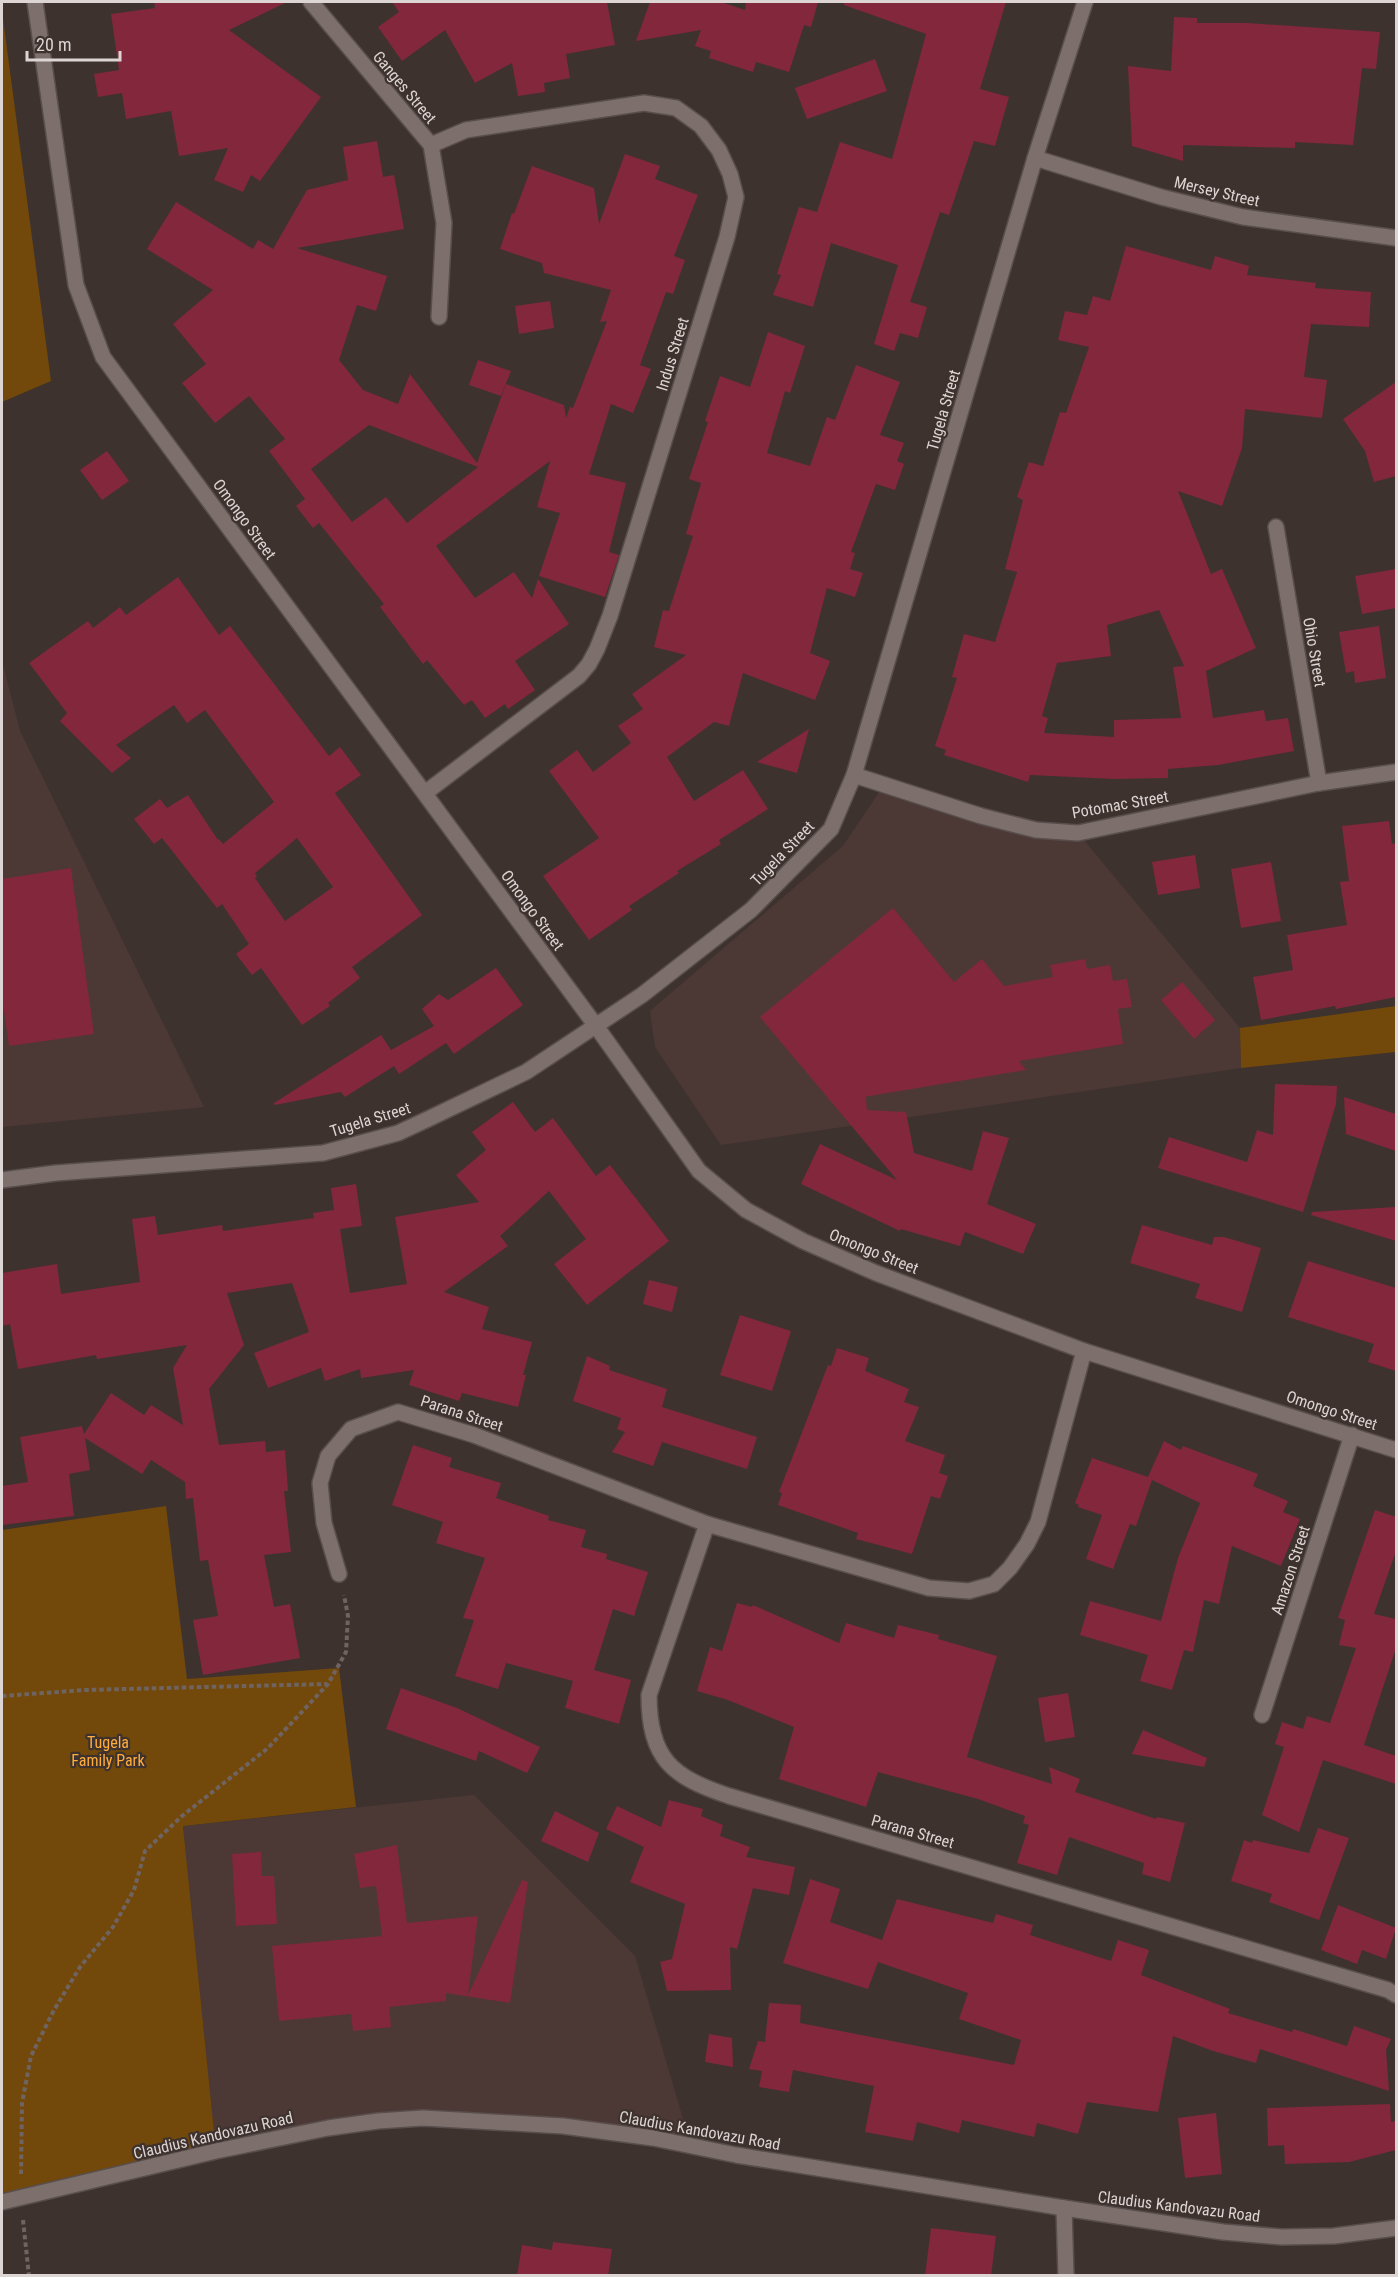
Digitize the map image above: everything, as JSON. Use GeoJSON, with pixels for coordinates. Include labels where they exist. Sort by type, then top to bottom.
{"type":"FeatureCollection","features":[{"type":"Feature","properties":{"kind":"street","name":"Omongo Street"},"geometry":{"type":"LineString","coordinates":[[35,2],[76,285],[104,357],[596,1026],[699,1171],[746,1210],[803,1241],[876,1272],[1084,1351],[1396,1450]]}},
{"type":"Feature","properties":{"kind":"street","name":"Ganges Street"},"geometry":{"type":"LineString","coordinates":[[310,2],[430,145],[444,223],[439,317]]}},
{"type":"Feature","properties":{"kind":"street","name":"Tugela Street"},"geometry":{"type":"LineString","coordinates":[[2,1180],[56,1173],[323,1153],[398,1133],[526,1072],[642,995],[751,910],[831,830],[854,775],[1035,158],[1085,2]]}},
{"type":"Feature","properties":{"kind":"street","name":"Indus Street"},"geometry":{"type":"LineString","coordinates":[[425,794],[579,676],[589,664],[610,616],[727,237],[736,197],[730,174],[719,150],[701,126],[676,108],[644,103],[466,130],[430,145]]}},
{"type":"Feature","properties":{"kind":"street","name":"Mersey Street"},"geometry":{"type":"LineString","coordinates":[[1035,158],[1161,197],[1243,217],[1396,238]]}},
{"type":"Feature","properties":{"kind":"street","name":"Ohio Street"},"geometry":{"type":"LineString","coordinates":[[1276,527],[1319,783]]}},
{"type":"Feature","properties":{"kind":"street","name":"Potomac Street"},"geometry":{"type":"LineString","coordinates":[[854,775],[981,816],[1036,830],[1078,833],[1319,783],[1396,772]]}},
{"type":"Feature","properties":{"kind":"street","name":"Parana Street"},"geometry":{"type":"LineString","coordinates":[[339,1574],[324,1523],[320,1483],[328,1456],[351,1430],[398,1412],[474,1435],[707,1524],[929,1588],[969,1591],[993,1584],[1010,1568],[1027,1544],[1038,1522],[1084,1351]]}},
{"type":"Feature","properties":{"kind":"street","name":"Amazon Street"},"geometry":{"type":"LineString","coordinates":[[1262,1715],[1352,1435]]}},
{"type":"Feature","properties":{"kind":"street","name":"Parana Street"},"geometry":{"type":"LineString","coordinates":[[707,1524],[649,1695],[649,1718],[656,1743],[670,1767],[701,1786],[729,1796],[1388,1990],[1396,1995]]}},
{"type":"Feature","properties":{"kind":"street","name":"Claudius Kandovazu Road"},"geometry":{"type":"LineString","coordinates":[[2,2202],[216,2151],[328,2128],[423,2118],[563,2126],[653,2138],[736,2155],[1223,2232],[1282,2237],[1334,2236],[1396,2228]]}},
{"type":"Feature","properties":{"kind":"street"},"geometry":{"type":"LineString","coordinates":[[1064,2208],[1066,2276]]}},
{"type":"Feature","properties":{"kind":"path"},"geometry":{"type":"LineString","coordinates":[[28,2276],[21,2197],[22,2103],[31,2056],[54,2010],[80,1967],[113,1927],[134,1890],[145,1851],[182,1816],[268,1748],[328,1684],[346,1652],[348,1616],[339,1574]]}},
{"type":"Feature","properties":{"kind":"path"},"geometry":{"type":"LineString","coordinates":[[2,1696],[85,1690],[328,1684]]}},
{"type":"Feature","properties":{"kind":"shaded area"},"geometry":{"type":"Polygon","coordinates":[[[2,661],[20,731],[204,1107],[2,1127],[2,661]]]}},
{"type":"Feature","properties":{"kind":"shaded area"},"geometry":{"type":"Polygon","coordinates":[[[884,785],[1078,833],[1240,1028],[1241,1068],[721,1145],[655,1047],[650,1011],[843,846],[884,785]]]}},
{"type":"Feature","properties":{"kind":"shaded area"},"geometry":{"type":"Polygon","coordinates":[[[474,1795],[635,1956],[691,2146],[411,2119],[216,2151],[183,1826],[474,1795]]]}},
{"type":"Feature","properties":{"kind":"green space"},"geometry":{"type":"Polygon","coordinates":[[[2,11],[51,381],[2,402],[2,11]]]}},
{"type":"Feature","properties":{"kind":"green space"},"geometry":{"type":"Polygon","coordinates":[[[1396,1006],[1396,1052],[1241,1068],[1240,1028],[1396,1006]]]}},
{"type":"Feature","properties":{"kind":"green space","name":"Tugela Family Park"},"geometry":{"type":"Polygon","coordinates":[[[166,1506],[187,1679],[339,1668],[356,1807],[183,1826],[216,2151],[2,2202],[2,1530],[166,1506]]]}},
{"type":"Feature","properties":{"kind":"building"},"geometry":{"type":"Polygon","coordinates":[[[154,2],[287,2],[229,30],[321,97],[260,181],[251,175],[243,192],[214,180],[228,148],[179,156],[171,111],[126,119],[122,93],[98,97],[94,74],[119,70],[111,14],[155,8],[154,2]]]}},
{"type":"Feature","properties":{"kind":"building"},"geometry":{"type":"Polygon","coordinates":[[[392,2],[607,2],[615,45],[566,54],[570,78],[544,83],[545,92],[518,96],[512,63],[475,83],[445,30],[402,61],[378,27],[399,12],[392,2]]]}},
{"type":"Feature","properties":{"kind":"building"},"geometry":{"type":"Polygon","coordinates":[[[650,2],[721,2],[745,10],[746,2],[818,2],[811,27],[804,25],[789,72],[756,62],[753,72],[709,58],[711,51],[695,46],[701,30],[636,41],[650,2]]]}},
{"type":"Feature","properties":{"kind":"building"},"geometry":{"type":"Polygon","coordinates":[[[844,2],[1006,2],[980,89],[1009,97],[995,146],[974,141],[949,215],[940,212],[910,302],[927,307],[918,338],[900,333],[894,351],[874,344],[898,265],[831,243],[813,307],[773,295],[781,275],[777,274],[799,207],[817,212],[840,142],[892,159],[926,34],[844,5],[844,2]]]}},
{"type":"Feature","properties":{"kind":"building"},"geometry":{"type":"Polygon","coordinates":[[[1174,17],[1197,18],[1197,23],[1247,23],[1380,32],[1376,69],[1362,68],[1353,145],[1295,142],[1295,148],[1183,145],[1183,161],[1132,146],[1128,66],[1171,71],[1174,17]]]}},
{"type":"Feature","properties":{"kind":"building"},"geometry":{"type":"Polygon","coordinates":[[[875,59],[887,91],[807,119],[795,88],[875,59]]]}},
{"type":"Feature","properties":{"kind":"building"},"geometry":{"type":"Polygon","coordinates":[[[377,141],[383,177],[394,175],[404,229],[297,248],[387,276],[376,311],[357,305],[339,360],[363,390],[398,404],[410,374],[477,463],[506,384],[564,405],[566,418],[570,407],[573,408],[607,321],[600,322],[611,290],[544,273],[542,263],[500,249],[532,166],[594,188],[599,224],[625,154],[660,166],[655,179],[698,195],[674,256],[685,260],[673,294],[666,292],[640,365],[651,369],[633,413],[611,404],[589,474],[626,483],[609,552],[619,555],[605,597],[539,576],[560,513],[537,507],[550,461],[436,546],[475,598],[514,572],[532,598],[538,579],[569,624],[515,661],[535,690],[508,709],[505,704],[485,718],[472,700],[464,705],[427,660],[423,664],[380,607],[384,604],[319,523],[313,528],[296,506],[305,499],[269,451],[285,439],[249,396],[215,423],[182,383],[206,364],[173,324],[213,290],[147,249],[176,202],[253,249],[258,240],[273,249],[307,190],[348,180],[343,147],[377,141]],[[369,425],[311,469],[352,522],[386,497],[407,523],[478,467],[369,425]]]}},
{"type":"Feature","properties":{"kind":"building"},"geometry":{"type":"Polygon","coordinates":[[[1126,246],[1211,270],[1215,256],[1249,266],[1247,275],[1316,283],[1315,288],[1371,292],[1369,327],[1311,324],[1304,377],[1327,380],[1322,418],[1245,409],[1242,448],[1222,506],[1178,491],[1211,574],[1222,569],[1256,648],[1206,671],[1213,718],[1264,710],[1266,721],[1288,718],[1294,751],[1218,765],[1168,769],[1168,778],[1115,779],[1030,775],[1028,782],[944,755],[946,750],[935,746],[957,678],[952,677],[964,634],[995,642],[1017,572],[1005,569],[1023,500],[1017,497],[1029,462],[1043,466],[1060,412],[1066,413],[1089,347],[1058,340],[1065,311],[1087,315],[1093,296],[1110,301],[1126,246]],[[1159,610],[1107,625],[1111,656],[1057,663],[1042,716],[1048,718],[1044,733],[1114,737],[1114,720],[1181,718],[1173,667],[1184,666],[1159,610]]]}},
{"type":"Feature","properties":{"kind":"building"},"geometry":{"type":"Polygon","coordinates":[[[550,301],[554,328],[519,334],[515,306],[550,301]]]}},
{"type":"Feature","properties":{"kind":"building"},"geometry":{"type":"Polygon","coordinates":[[[768,332],[805,346],[790,393],[785,391],[767,453],[810,466],[827,417],[835,420],[856,365],[900,382],[880,435],[904,443],[897,461],[904,464],[895,490],[876,484],[851,552],[855,553],[850,569],[863,573],[855,597],[827,588],[810,653],[830,661],[815,700],[743,673],[729,726],[714,722],[667,757],[694,801],[743,770],[768,809],[719,840],[721,844],[677,871],[679,873],[629,906],[632,910],[589,940],[543,876],[599,838],[549,771],[577,750],[593,772],[631,743],[618,726],[643,709],[632,694],[686,655],[654,647],[663,610],[669,611],[693,536],[686,534],[701,483],[689,479],[720,376],[750,387],[768,332]]]}},
{"type":"Feature","properties":{"kind":"building"},"geometry":{"type":"Polygon","coordinates":[[[478,360],[511,371],[501,396],[469,385],[478,360]]]}},
{"type":"Feature","properties":{"kind":"building"},"geometry":{"type":"Polygon","coordinates":[[[1396,382],[1396,476],[1374,482],[1365,451],[1343,419],[1396,382]]]}},
{"type":"Feature","properties":{"kind":"building"},"geometry":{"type":"Polygon","coordinates":[[[107,451],[129,481],[102,500],[80,470],[107,451]]]}},
{"type":"Feature","properties":{"kind":"building"},"geometry":{"type":"Polygon","coordinates":[[[1396,569],[1396,608],[1362,614],[1355,576],[1396,569]]]}},
{"type":"Feature","properties":{"kind":"building"},"geometry":{"type":"Polygon","coordinates":[[[178,577],[219,635],[230,626],[329,756],[340,747],[361,775],[335,793],[422,915],[352,967],[360,978],[328,1003],[330,1006],[302,1025],[261,968],[252,975],[236,954],[249,944],[222,904],[217,908],[162,838],[154,844],[134,819],[160,799],[167,808],[188,795],[223,844],[274,802],[205,710],[187,723],[174,705],[116,745],[131,758],[112,773],[60,721],[67,713],[29,663],[88,621],[93,628],[120,607],[126,615],[178,577]],[[297,838],[255,873],[257,877],[255,878],[285,921],[333,887],[297,838]]]}},
{"type":"Feature","properties":{"kind":"building"},"geometry":{"type":"Polygon","coordinates":[[[1379,626],[1386,678],[1355,683],[1354,671],[1346,673],[1339,632],[1379,626]]]}},
{"type":"Feature","properties":{"kind":"building"},"geometry":{"type":"Polygon","coordinates":[[[809,729],[797,773],[757,762],[809,729]]]}},
{"type":"Feature","properties":{"kind":"building"},"geometry":{"type":"Polygon","coordinates":[[[1389,821],[1392,844],[1396,843],[1396,997],[1261,1020],[1253,977],[1293,970],[1287,935],[1347,925],[1340,882],[1349,881],[1342,826],[1389,821]]]}},
{"type":"Feature","properties":{"kind":"building"},"geometry":{"type":"Polygon","coordinates":[[[1195,855],[1200,888],[1158,895],[1152,862],[1195,855]]]}},
{"type":"Feature","properties":{"kind":"building"},"geometry":{"type":"Polygon","coordinates":[[[1271,862],[1281,921],[1241,928],[1231,869],[1271,862]]]}},
{"type":"Feature","properties":{"kind":"building"},"geometry":{"type":"Polygon","coordinates":[[[71,868],[94,1034],[9,1046],[2,997],[2,879],[71,868]]]}},
{"type":"Feature","properties":{"kind":"building"},"geometry":{"type":"Polygon","coordinates":[[[893,908],[954,982],[982,959],[1004,986],[1053,977],[1050,965],[1085,959],[1087,969],[1110,965],[1113,981],[1127,979],[1132,1007],[1118,1009],[1123,1044],[1019,1061],[1026,1070],[864,1097],[866,1097],[867,1110],[906,1112],[914,1153],[972,1171],[983,1131],[1009,1138],[987,1204],[1036,1224],[1023,1254],[965,1232],[960,1246],[901,1229],[900,1231],[801,1184],[820,1144],[897,1180],[760,1017],[893,908]]]}},
{"type":"Feature","properties":{"kind":"building"},"geometry":{"type":"Polygon","coordinates":[[[496,968],[523,1005],[454,1054],[446,1043],[399,1074],[394,1066],[345,1097],[341,1092],[275,1105],[274,1103],[381,1035],[391,1050],[434,1026],[422,1009],[439,994],[448,1000],[496,968]]]}},
{"type":"Feature","properties":{"kind":"building"},"geometry":{"type":"Polygon","coordinates":[[[1182,982],[1215,1020],[1194,1039],[1161,1000],[1182,982]]]}},
{"type":"Feature","properties":{"kind":"building"},"geometry":{"type":"Polygon","coordinates":[[[1275,1084],[1337,1086],[1336,1104],[1303,1212],[1158,1168],[1169,1137],[1247,1162],[1257,1130],[1273,1135],[1275,1084]]]}},
{"type":"Feature","properties":{"kind":"building"},"geometry":{"type":"Polygon","coordinates":[[[1344,1097],[1396,1114],[1396,1151],[1346,1134],[1344,1097]]]}},
{"type":"Feature","properties":{"kind":"building"},"geometry":{"type":"Polygon","coordinates":[[[513,1102],[535,1132],[553,1118],[596,1176],[610,1165],[669,1241],[587,1305],[554,1264],[586,1239],[549,1191],[500,1236],[508,1246],[444,1292],[489,1307],[482,1329],[532,1342],[523,1375],[526,1375],[518,1407],[462,1393],[459,1401],[409,1385],[414,1370],[361,1378],[360,1369],[325,1381],[321,1368],[268,1388],[254,1353],[309,1332],[292,1283],[227,1293],[244,1345],[209,1389],[219,1445],[265,1441],[266,1452],[285,1450],[288,1491],[284,1491],[291,1552],[264,1555],[274,1607],[290,1604],[300,1658],[203,1675],[193,1620],[218,1616],[208,1560],[200,1561],[193,1498],[186,1499],[185,1482],[151,1460],[142,1474],[85,1438],[90,1470],[69,1474],[74,1516],[2,1525],[2,1486],[28,1482],[20,1437],[82,1426],[84,1434],[111,1393],[144,1415],[151,1405],[183,1425],[173,1368],[187,1345],[97,1359],[96,1355],[18,1369],[10,1324],[2,1326],[2,1273],[57,1264],[61,1294],[140,1282],[132,1219],[155,1216],[158,1235],[222,1225],[223,1231],[314,1218],[313,1213],[334,1210],[331,1188],[356,1184],[362,1226],[340,1229],[350,1293],[407,1284],[395,1217],[479,1202],[456,1175],[486,1150],[472,1132],[513,1102]]]}},
{"type":"Feature","properties":{"kind":"building"},"geometry":{"type":"Polygon","coordinates":[[[1396,1207],[1396,1241],[1311,1215],[1312,1212],[1396,1207]]]}},
{"type":"Feature","properties":{"kind":"building"},"geometry":{"type":"Polygon","coordinates":[[[1142,1225],[1212,1245],[1214,1237],[1224,1237],[1261,1248],[1242,1312],[1195,1298],[1200,1284],[1130,1263],[1142,1225]]]}},
{"type":"Feature","properties":{"kind":"building"},"geometry":{"type":"Polygon","coordinates":[[[1308,1261],[1396,1288],[1396,1371],[1368,1362],[1374,1344],[1288,1317],[1308,1261]]]}},
{"type":"Feature","properties":{"kind":"building"},"geometry":{"type":"Polygon","coordinates":[[[649,1280],[678,1287],[672,1312],[643,1304],[649,1280]]]}},
{"type":"Feature","properties":{"kind":"building"},"geometry":{"type":"Polygon","coordinates":[[[740,1315],[791,1331],[772,1391],[720,1375],[740,1315]]]}},
{"type":"Feature","properties":{"kind":"building"},"geometry":{"type":"Polygon","coordinates":[[[837,1348],[869,1358],[865,1371],[909,1389],[904,1402],[919,1407],[905,1441],[945,1455],[939,1473],[948,1476],[940,1499],[931,1496],[912,1554],[856,1539],[858,1533],[778,1505],[782,1493],[779,1492],[828,1365],[831,1366],[837,1348]]]}},
{"type":"Feature","properties":{"kind":"building"},"geometry":{"type":"Polygon","coordinates":[[[587,1356],[610,1366],[609,1370],[667,1389],[662,1407],[757,1437],[747,1469],[662,1442],[653,1466],[612,1452],[625,1432],[617,1429],[621,1418],[573,1401],[587,1356]]]}},
{"type":"Feature","properties":{"kind":"building"},"geometry":{"type":"Polygon","coordinates":[[[1164,1441],[1181,1450],[1183,1446],[1258,1474],[1253,1486],[1288,1501],[1283,1512],[1300,1519],[1281,1566],[1232,1546],[1219,1604],[1204,1600],[1193,1652],[1184,1650],[1172,1690],[1140,1681],[1148,1655],[1080,1635],[1090,1601],[1161,1621],[1178,1558],[1200,1503],[1152,1480],[1136,1526],[1130,1524],[1113,1569],[1086,1559],[1102,1515],[1078,1507],[1079,1505],[1075,1503],[1092,1458],[1148,1477],[1164,1441]]]}},
{"type":"Feature","properties":{"kind":"building"},"geometry":{"type":"Polygon","coordinates":[[[413,1445],[452,1458],[449,1467],[501,1483],[496,1498],[549,1516],[548,1520],[586,1530],[581,1547],[607,1554],[606,1559],[648,1572],[634,1616],[613,1609],[594,1670],[631,1680],[619,1724],[565,1708],[573,1681],[506,1663],[498,1689],[455,1676],[474,1620],[463,1618],[485,1558],[436,1543],[443,1522],[392,1505],[413,1445]]]}},
{"type":"Feature","properties":{"kind":"building"},"geometry":{"type":"Polygon","coordinates":[[[1375,1510],[1396,1517],[1396,1551],[1374,1614],[1396,1619],[1396,1648],[1364,1745],[1396,1756],[1396,1784],[1323,1760],[1299,1832],[1262,1815],[1284,1747],[1275,1744],[1282,1722],[1303,1729],[1307,1716],[1330,1723],[1356,1648],[1339,1645],[1345,1620],[1338,1618],[1375,1510]]]}},
{"type":"Feature","properties":{"kind":"building"},"geometry":{"type":"Polygon","coordinates":[[[737,1603],[752,1607],[753,1605],[839,1643],[846,1623],[894,1638],[898,1625],[939,1635],[938,1639],[997,1656],[967,1757],[1052,1784],[1049,1767],[1080,1779],[1075,1792],[1156,1819],[1157,1817],[1185,1823],[1170,1882],[1142,1874],[1144,1863],[1069,1837],[1057,1875],[1017,1863],[1029,1825],[1023,1823],[1025,1816],[978,1799],[878,1772],[866,1807],[779,1779],[794,1727],[728,1700],[697,1691],[710,1647],[722,1651],[737,1603]]]}},
{"type":"Feature","properties":{"kind":"building"},"geometry":{"type":"Polygon","coordinates":[[[401,1688],[457,1708],[540,1747],[527,1773],[479,1751],[476,1761],[386,1729],[401,1688]]]}},
{"type":"Feature","properties":{"kind":"building"},"geometry":{"type":"Polygon","coordinates":[[[1068,1693],[1075,1737],[1045,1742],[1038,1698],[1068,1693]]]}},
{"type":"Feature","properties":{"kind":"building"},"geometry":{"type":"Polygon","coordinates":[[[1143,1730],[1207,1758],[1204,1767],[1132,1754],[1143,1730]]]}},
{"type":"Feature","properties":{"kind":"building"},"geometry":{"type":"Polygon","coordinates":[[[669,1800],[703,1809],[701,1816],[723,1825],[720,1836],[750,1847],[746,1857],[795,1867],[789,1895],[753,1888],[737,1949],[730,1947],[731,1990],[667,1991],[660,1962],[672,1959],[685,1904],[630,1882],[644,1847],[606,1829],[617,1806],[661,1827],[669,1800]]]}},
{"type":"Feature","properties":{"kind":"building"},"geometry":{"type":"Polygon","coordinates":[[[555,1811],[599,1833],[588,1862],[541,1841],[555,1811]]]}},
{"type":"Feature","properties":{"kind":"building"},"geometry":{"type":"Polygon","coordinates":[[[1318,1828],[1349,1838],[1319,1920],[1269,1902],[1272,1894],[1231,1881],[1244,1840],[1309,1853],[1318,1828]]]}},
{"type":"Feature","properties":{"kind":"building"},"geometry":{"type":"Polygon","coordinates":[[[397,1845],[407,1923],[478,1916],[468,1995],[522,1880],[528,1882],[510,2003],[446,1993],[446,2001],[389,2007],[391,2027],[353,2031],[351,2014],[279,2021],[272,1946],[382,1936],[376,1886],[360,1888],[354,1854],[397,1845]]]}},
{"type":"Feature","properties":{"kind":"building"},"geometry":{"type":"Polygon","coordinates":[[[261,1852],[262,1876],[274,1876],[277,1924],[236,1926],[232,1854],[261,1852]]]}},
{"type":"Feature","properties":{"kind":"building"},"geometry":{"type":"Polygon","coordinates":[[[810,1879],[840,1889],[830,1922],[882,1940],[897,1899],[993,1923],[996,1914],[1033,1925],[1030,1935],[1111,1961],[1118,1940],[1149,1950],[1141,1975],[1230,2009],[1228,2013],[1292,2032],[1293,2029],[1347,2046],[1354,2026],[1391,2039],[1386,2050],[1389,2091],[1260,2049],[1256,2063],[1213,2051],[1173,2036],[1158,2112],[1087,2102],[1078,2134],[1037,2123],[1034,2137],[962,2120],[959,2133],[917,2122],[913,2141],[865,2132],[874,2086],[793,2070],[789,2092],[759,2087],[762,2071],[749,2069],[758,2041],[765,2042],[769,2003],[801,2005],[800,2023],[1014,2065],[1021,2040],[959,2019],[968,1993],[878,1962],[868,1989],[783,1963],[810,1879]]]}},
{"type":"Feature","properties":{"kind":"building"},"geometry":{"type":"Polygon","coordinates":[[[1338,1905],[1396,1928],[1386,1959],[1362,1950],[1357,1964],[1321,1950],[1338,1905]]]}},
{"type":"Feature","properties":{"kind":"building"},"geometry":{"type":"Polygon","coordinates":[[[709,2034],[732,2038],[733,2067],[705,2062],[709,2034]]]}},
{"type":"Feature","properties":{"kind":"building"},"geometry":{"type":"Polygon","coordinates":[[[1390,2104],[1391,2122],[1396,2121],[1396,2150],[1349,2162],[1285,2164],[1284,2145],[1268,2146],[1267,2108],[1390,2104]]]}},
{"type":"Feature","properties":{"kind":"building"},"geometry":{"type":"Polygon","coordinates":[[[1216,2113],[1222,2174],[1185,2178],[1178,2118],[1216,2113]]]}},
{"type":"Feature","properties":{"kind":"building"},"geometry":{"type":"Polygon","coordinates":[[[931,2228],[996,2236],[991,2276],[925,2276],[931,2228]]]}},
{"type":"Feature","properties":{"kind":"building"},"geometry":{"type":"Polygon","coordinates":[[[553,2242],[612,2249],[608,2276],[517,2276],[522,2245],[552,2250],[553,2242]]]}}]}
